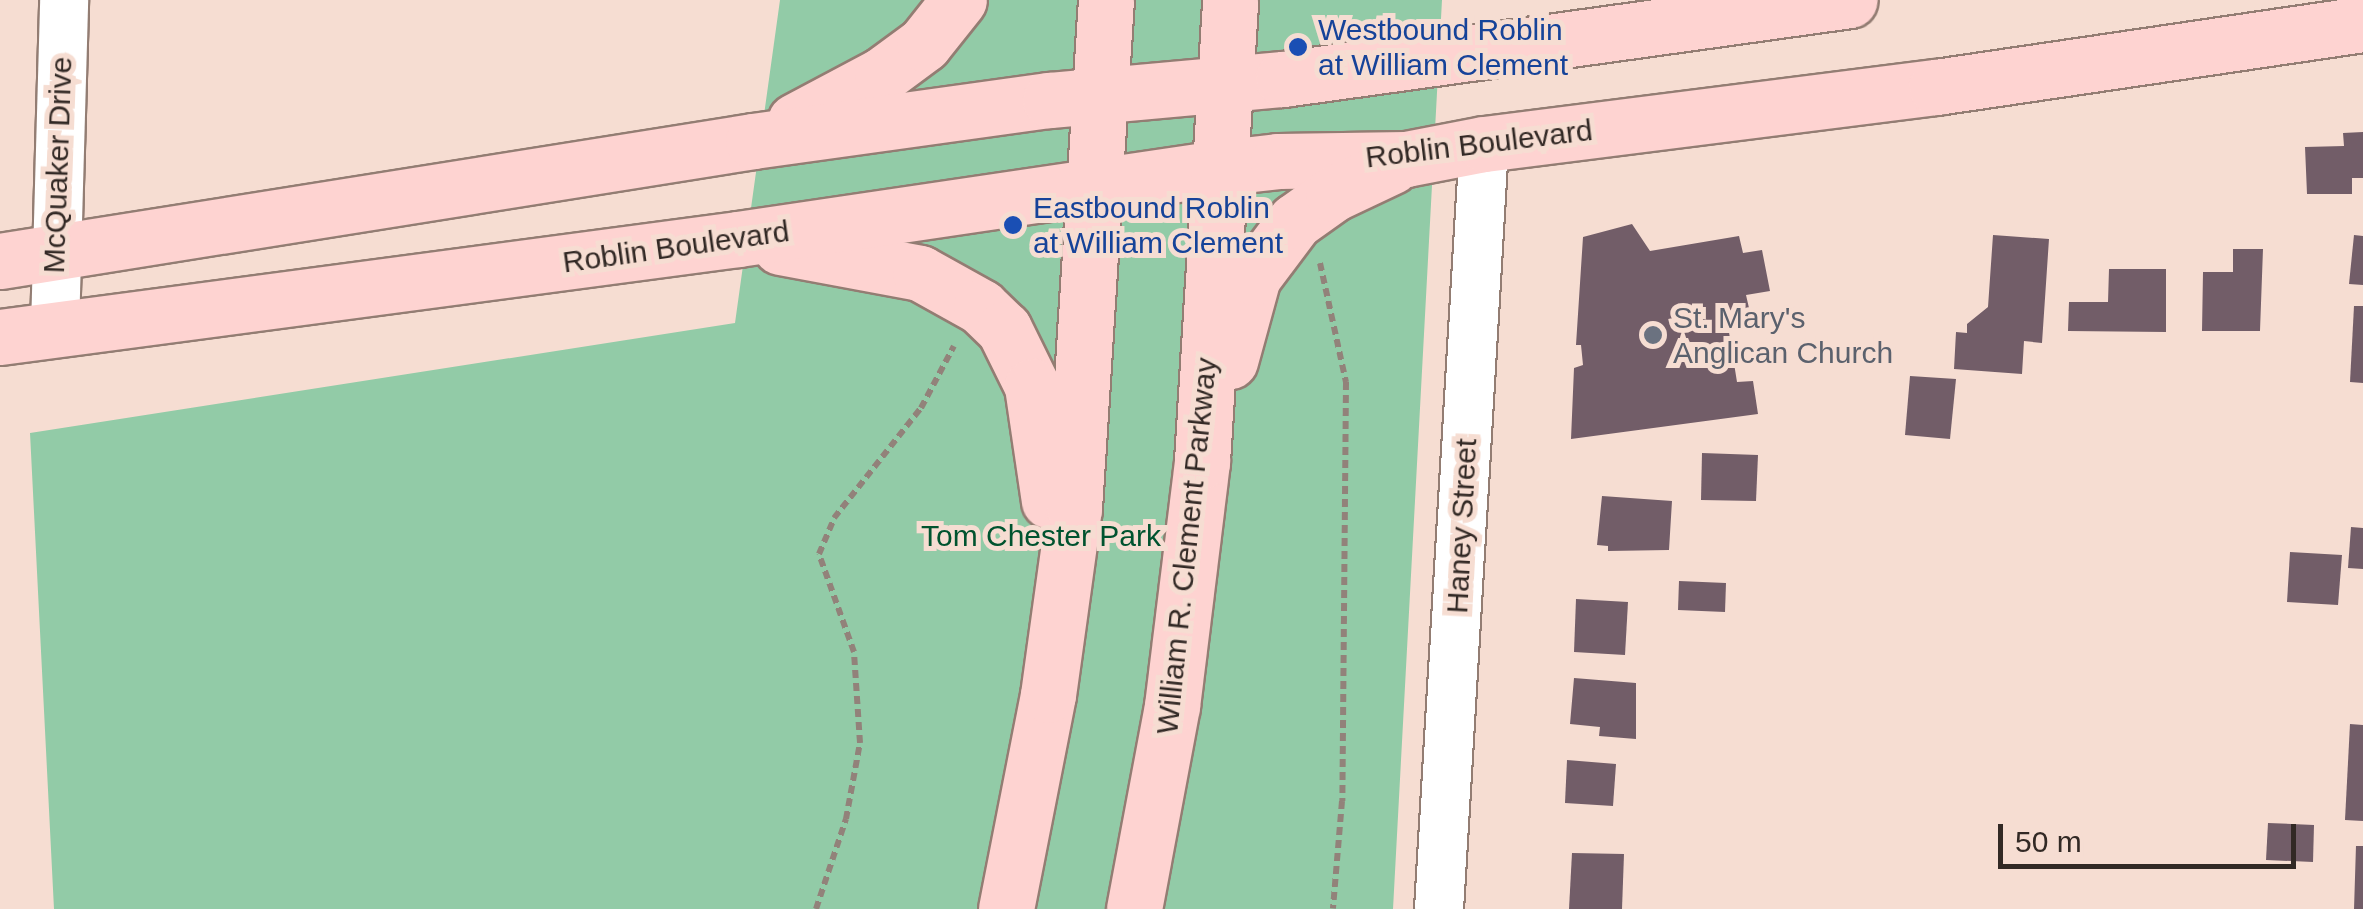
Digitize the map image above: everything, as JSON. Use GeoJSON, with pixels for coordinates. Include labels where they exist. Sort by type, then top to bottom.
{"type":"FeatureCollection","features":[{"type":"Feature","properties":{"kind":"main road"},"geometry":{"type":"LineString","coordinates":[[753,140],[882,75],[924,44],[959,0]]}},
{"type":"Feature","properties":{"kind":"main road"},"geometry":{"type":"LineString","coordinates":[[1006,909],[1028,807],[1074,508],[1091,185],[1106,0]]}},
{"type":"Feature","properties":{"kind":"main road","name":"William R. Clement Parkway"},"geometry":{"type":"LineString","coordinates":[[1134,909],[1172,706],[1202,461],[1230,0]]}},
{"type":"Feature","properties":{"kind":"main road"},"geometry":{"type":"LineString","coordinates":[[1579,0],[1779,8]]}},
{"type":"Feature","properties":{"kind":"main road"},"geometry":{"type":"LineString","coordinates":[[0,261],[753,140],[1097,95],[1282,79],[1850,0]]}},
{"type":"Feature","properties":{"kind":"main road","name":"Roblin Boulevard"},"geometry":{"type":"LineString","coordinates":[[0,337],[738,239],[1218,168],[1278,161],[1406,159],[1484,144],[1936,87],[2363,24]]}},
{"type":"Feature","properties":{"kind":"main road"},"geometry":{"type":"LineString","coordinates":[[1202,461],[1254,277],[1295,222],[1333,194],[1406,159]]}},
{"type":"Feature","properties":{"kind":"main road"},"geometry":{"type":"LineString","coordinates":[[738,239],[920,273],[982,307],[1004,329],[1032,386],[1062,598]]}},
{"type":"Feature","properties":{"kind":"street","name":"McQuaker Drive"},"geometry":{"type":"LineString","coordinates":[[55,330],[64,0]]}},
{"type":"Feature","properties":{"kind":"street","name":"Haney Street"},"geometry":{"type":"LineString","coordinates":[[1439,909],[1484,144]]}},
{"type":"Feature","properties":{"kind":"path"},"geometry":{"type":"LineString","coordinates":[[1295,222],[1314,235],[1346,382],[1342,801],[1333,909]]}},
{"type":"Feature","properties":{"kind":"path"},"geometry":{"type":"LineString","coordinates":[[816,909],[850,803],[860,743],[854,652],[818,554],[834,518],[922,408],[943,362],[982,307]]}},
{"type":"Feature","properties":{"kind":"green space","name":"Tom Chester Park"},"geometry":{"type":"Polygon","coordinates":[[[780,0],[1442,0],[1393,909],[54,909],[30,433],[735,323],[780,0]]]}},
{"type":"Feature","properties":{"kind":"building"},"geometry":{"type":"Polygon","coordinates":[[[2363,132],[2363,178],[2352,178],[2352,194],[2307,194],[2305,147],[2344,146],[2343,133],[2363,132]]]}},
{"type":"Feature","properties":{"kind":"building","name":"St. Mary's Anglican Church"},"geometry":{"type":"Polygon","coordinates":[[[1632,224],[1650,251],[1739,236],[1743,253],[1762,250],[1770,291],[1746,295],[1749,308],[1728,326],[1737,382],[1753,381],[1758,414],[1571,439],[1574,368],[1583,365],[1581,345],[1576,345],[1583,237],[1632,224]]]}},
{"type":"Feature","properties":{"kind":"building"},"geometry":{"type":"Polygon","coordinates":[[[1993,235],[2049,239],[2042,343],[2024,341],[2022,374],[1954,369],[1956,332],[1967,333],[1967,324],[1988,307],[1993,235]]]}},
{"type":"Feature","properties":{"kind":"building"},"geometry":{"type":"Polygon","coordinates":[[[2354,235],[2363,236],[2363,285],[2349,284],[2354,235]]]}},
{"type":"Feature","properties":{"kind":"building"},"geometry":{"type":"Polygon","coordinates":[[[2233,249],[2263,249],[2260,331],[2202,331],[2203,272],[2233,272],[2233,249]]]}},
{"type":"Feature","properties":{"kind":"building"},"geometry":{"type":"Polygon","coordinates":[[[2109,269],[2166,269],[2166,332],[2068,331],[2069,302],[2108,302],[2109,269]]]}},
{"type":"Feature","properties":{"kind":"building"},"geometry":{"type":"Polygon","coordinates":[[[2354,306],[2363,306],[2363,383],[2350,382],[2354,306]]]}},
{"type":"Feature","properties":{"kind":"building"},"geometry":{"type":"Polygon","coordinates":[[[1910,376],[1956,379],[1950,439],[1905,435],[1910,376]]]}},
{"type":"Feature","properties":{"kind":"building"},"geometry":{"type":"Polygon","coordinates":[[[1702,453],[1758,455],[1756,501],[1701,500],[1702,453]]]}},
{"type":"Feature","properties":{"kind":"building"},"geometry":{"type":"Polygon","coordinates":[[[1602,496],[1672,501],[1669,550],[1608,551],[1608,546],[1597,545],[1602,496]]]}},
{"type":"Feature","properties":{"kind":"building"},"geometry":{"type":"Polygon","coordinates":[[[2351,527],[2363,528],[2363,569],[2348,568],[2351,527]]]}},
{"type":"Feature","properties":{"kind":"building"},"geometry":{"type":"Polygon","coordinates":[[[2290,552],[2342,555],[2338,605],[2287,602],[2290,552]]]}},
{"type":"Feature","properties":{"kind":"building"},"geometry":{"type":"Polygon","coordinates":[[[1679,581],[1726,583],[1725,612],[1678,610],[1679,581]]]}},
{"type":"Feature","properties":{"kind":"building"},"geometry":{"type":"Polygon","coordinates":[[[1576,599],[1628,602],[1625,655],[1574,652],[1576,599]]]}},
{"type":"Feature","properties":{"kind":"building"},"geometry":{"type":"Polygon","coordinates":[[[1574,678],[1636,683],[1636,739],[1599,736],[1600,727],[1570,724],[1574,678]]]}},
{"type":"Feature","properties":{"kind":"building"},"geometry":{"type":"Polygon","coordinates":[[[2350,724],[2363,725],[2363,821],[2345,820],[2350,724]]]}},
{"type":"Feature","properties":{"kind":"building"},"geometry":{"type":"Polygon","coordinates":[[[1567,760],[1616,764],[1613,806],[1565,803],[1567,760]]]}},
{"type":"Feature","properties":{"kind":"building"},"geometry":{"type":"Polygon","coordinates":[[[2268,823],[2314,825],[2313,862],[2266,860],[2268,823]]]}},
{"type":"Feature","properties":{"kind":"building"},"geometry":{"type":"Polygon","coordinates":[[[2356,846],[2363,846],[2363,909],[2354,909],[2356,846]]]}},
{"type":"Feature","properties":{"kind":"building"},"geometry":{"type":"Polygon","coordinates":[[[1572,853],[1624,854],[1622,909],[1569,909],[1572,853]]]}},
{"type":"Feature","properties":{"kind":"place","name":"Westbound Roblin at William Clement"},"geometry":{"type":"Point","coordinates":[1298,47]}},
{"type":"Feature","properties":{"kind":"place","name":"Eastbound Roblin at William Clement"},"geometry":{"type":"Point","coordinates":[1013,225]}},
{"type":"Feature","properties":{"kind":"place","name":"St. Mary's Anglican Church"},"geometry":{"type":"Point","coordinates":[1653,335]}}]}
